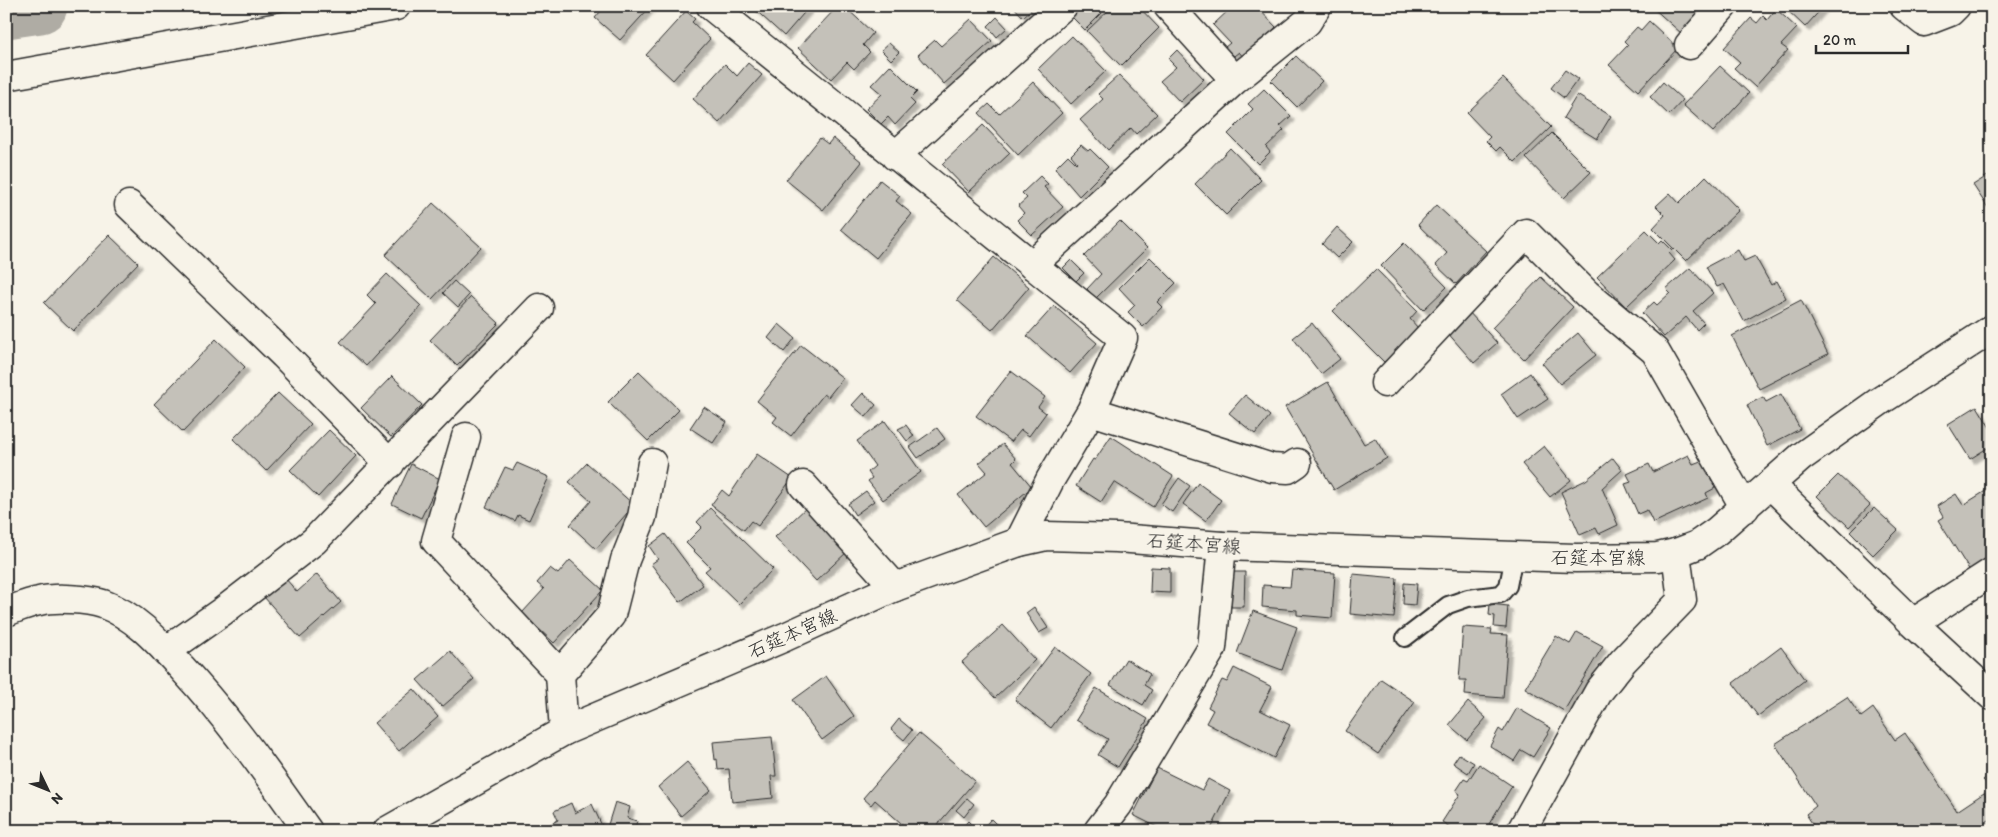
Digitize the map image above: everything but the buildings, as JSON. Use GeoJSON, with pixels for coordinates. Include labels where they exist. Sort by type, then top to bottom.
{"type":"FeatureCollection","features":[{"type":"Feature","properties":{"kind":"main road"},"geometry":{"type":"LineString","coordinates":[[6,76],[396,6]]}},
{"type":"Feature","properties":{"kind":"main road"},"geometry":{"type":"LineString","coordinates":[[711,6],[1123,338],[1091,411],[1050,480],[1019,542]]}},
{"type":"Feature","properties":{"kind":"main road"},"geometry":{"type":"LineString","coordinates":[[895,156],[1063,6]]}},
{"type":"Feature","properties":{"kind":"main road"},"geometry":{"type":"LineString","coordinates":[[1168,6],[1235,80]]}},
{"type":"Feature","properties":{"kind":"main road"},"geometry":{"type":"LineString","coordinates":[[1032,265],[1235,80],[1307,22],[1317,6]]}},
{"type":"Feature","properties":{"kind":"main road"},"geometry":{"type":"LineString","coordinates":[[1689,45],[1723,6]]}},
{"type":"Feature","properties":{"kind":"main road"},"geometry":{"type":"LineString","coordinates":[[1904,6],[1924,22],[1950,12],[1956,6]]}},
{"type":"Feature","properties":{"kind":"main road"},"geometry":{"type":"LineString","coordinates":[[129,204],[284,355],[390,464]]}},
{"type":"Feature","properties":{"kind":"main road"},"geometry":{"type":"LineString","coordinates":[[1385,383],[1526,233],[1587,294],[1655,350],[1745,508]]}},
{"type":"Feature","properties":{"kind":"main road"},"geometry":{"type":"LineString","coordinates":[[166,651],[223,611],[314,541],[539,308]]}},
{"type":"Feature","properties":{"kind":"main road","name":"石筵本宮線"},"geometry":{"type":"LineString","coordinates":[[387,831],[564,731],[785,637],[896,587],[1019,542],[1046,536],[1117,538],[1222,546],[1514,556],[1658,557],[1676,553],[1697,545],[1745,508],[1801,458],[1880,401],[1992,329]]}},
{"type":"Feature","properties":{"kind":"main road"},"geometry":{"type":"LineString","coordinates":[[1091,411],[1272,468],[1288,469],[1297,463]]}},
{"type":"Feature","properties":{"kind":"main road"},"geometry":{"type":"LineString","coordinates":[[466,437],[436,541],[560,674],[564,731]]}},
{"type":"Feature","properties":{"kind":"main road"},"geometry":{"type":"LineString","coordinates":[[560,674],[612,615],[626,560],[642,517],[652,463]]}},
{"type":"Feature","properties":{"kind":"main road"},"geometry":{"type":"LineString","coordinates":[[1770,484],[1913,623],[1992,696]]}},
{"type":"Feature","properties":{"kind":"main road"},"geometry":{"type":"LineString","coordinates":[[803,485],[896,587]]}},
{"type":"Feature","properties":{"kind":"main road"},"geometry":{"type":"LineString","coordinates":[[1098,831],[1118,805],[1212,648],[1222,546]]}},
{"type":"Feature","properties":{"kind":"main road"},"geometry":{"type":"LineString","coordinates":[[1521,831],[1599,691],[1623,660],[1682,600],[1676,553]]}},
{"type":"Feature","properties":{"kind":"main road"},"geometry":{"type":"LineString","coordinates":[[1913,623],[1992,572]]}},
{"type":"Feature","properties":{"kind":"main road"},"geometry":{"type":"LineString","coordinates":[[6,612],[40,600],[68,599],[102,604],[129,618],[166,651],[201,689],[252,751],[308,831]]}},
{"type":"Feature","properties":{"kind":"lane"},"geometry":{"type":"LineString","coordinates":[[1405,638],[1448,605],[1468,598],[1501,594],[1508,586],[1514,556]]}},
{"type":"Feature","properties":{"kind":"waterway"},"geometry":{"type":"LineString","coordinates":[[6,11],[40,6]]}}]}
